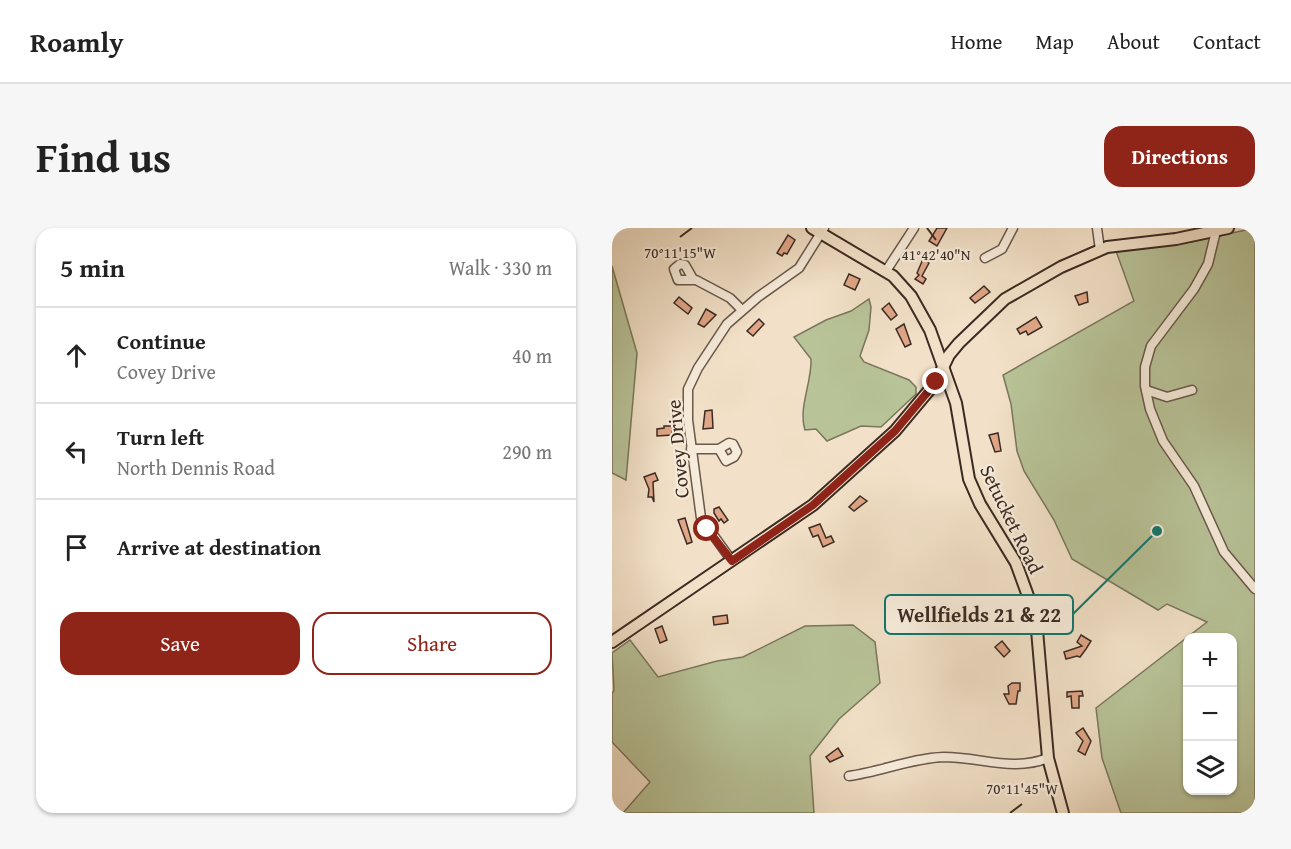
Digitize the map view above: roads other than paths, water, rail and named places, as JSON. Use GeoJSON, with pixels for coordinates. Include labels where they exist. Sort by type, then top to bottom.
{"type":"FeatureCollection","features":[{"type":"Feature","properties":{"kind":"main road"},"geometry":{"type":"LineString","coordinates":[[612,642],[813,505],[886,439],[918,405],[936,382],[944,364],[959,343],[996,306],[1056,270],[1100,250],[1228,228]]}},
{"type":"Feature","properties":{"kind":"main road","name":"Setucket Road"},"geometry":{"type":"LineString","coordinates":[[819,229],[900,282],[920,310],[944,364],[956,403],[969,479],[980,504],[1016,563],[1032,607],[1038,639],[1048,758],[1063,813]]}},
{"type":"Feature","properties":{"kind":"street"},"geometry":{"type":"LineString","coordinates":[[886,271],[914,228]]}},
{"type":"Feature","properties":{"kind":"street"},"geometry":{"type":"LineString","coordinates":[[985,258],[1002,249],[1013,228]]}},
{"type":"Feature","properties":{"kind":"street"},"geometry":{"type":"LineString","coordinates":[[1097,228],[1100,250]]}},
{"type":"Feature","properties":{"kind":"street","name":"Covey Drive"},"geometry":{"type":"LineString","coordinates":[[732,561],[701,518],[692,449],[688,389],[694,375],[720,334],[742,309],[794,274],[808,257],[819,229]]}},
{"type":"Feature","properties":{"kind":"street"},"geometry":{"type":"LineString","coordinates":[[1216,231],[1208,264],[1194,289],[1150,346],[1145,367],[1146,390],[1150,409],[1163,441],[1190,479],[1224,552],[1255,589]]}},
{"type":"Feature","properties":{"kind":"street"},"geometry":{"type":"LineString","coordinates":[[693,279],[730,298],[742,309]]}},
{"type":"Feature","properties":{"kind":"street"},"geometry":{"type":"LineString","coordinates":[[1146,390],[1167,397],[1192,390]]}},
{"type":"Feature","properties":{"kind":"street"},"geometry":{"type":"LineString","coordinates":[[692,449],[719,449]]}},
{"type":"Feature","properties":{"kind":"street"},"geometry":{"type":"LineString","coordinates":[[849,776],[935,758],[1009,766],[1029,764],[1048,758]]}},
{"type":"Feature","properties":{"kind":"place","name":"Wellfields 21 & 22"},"geometry":{"type":"Point","coordinates":[1157,531]}}]}
